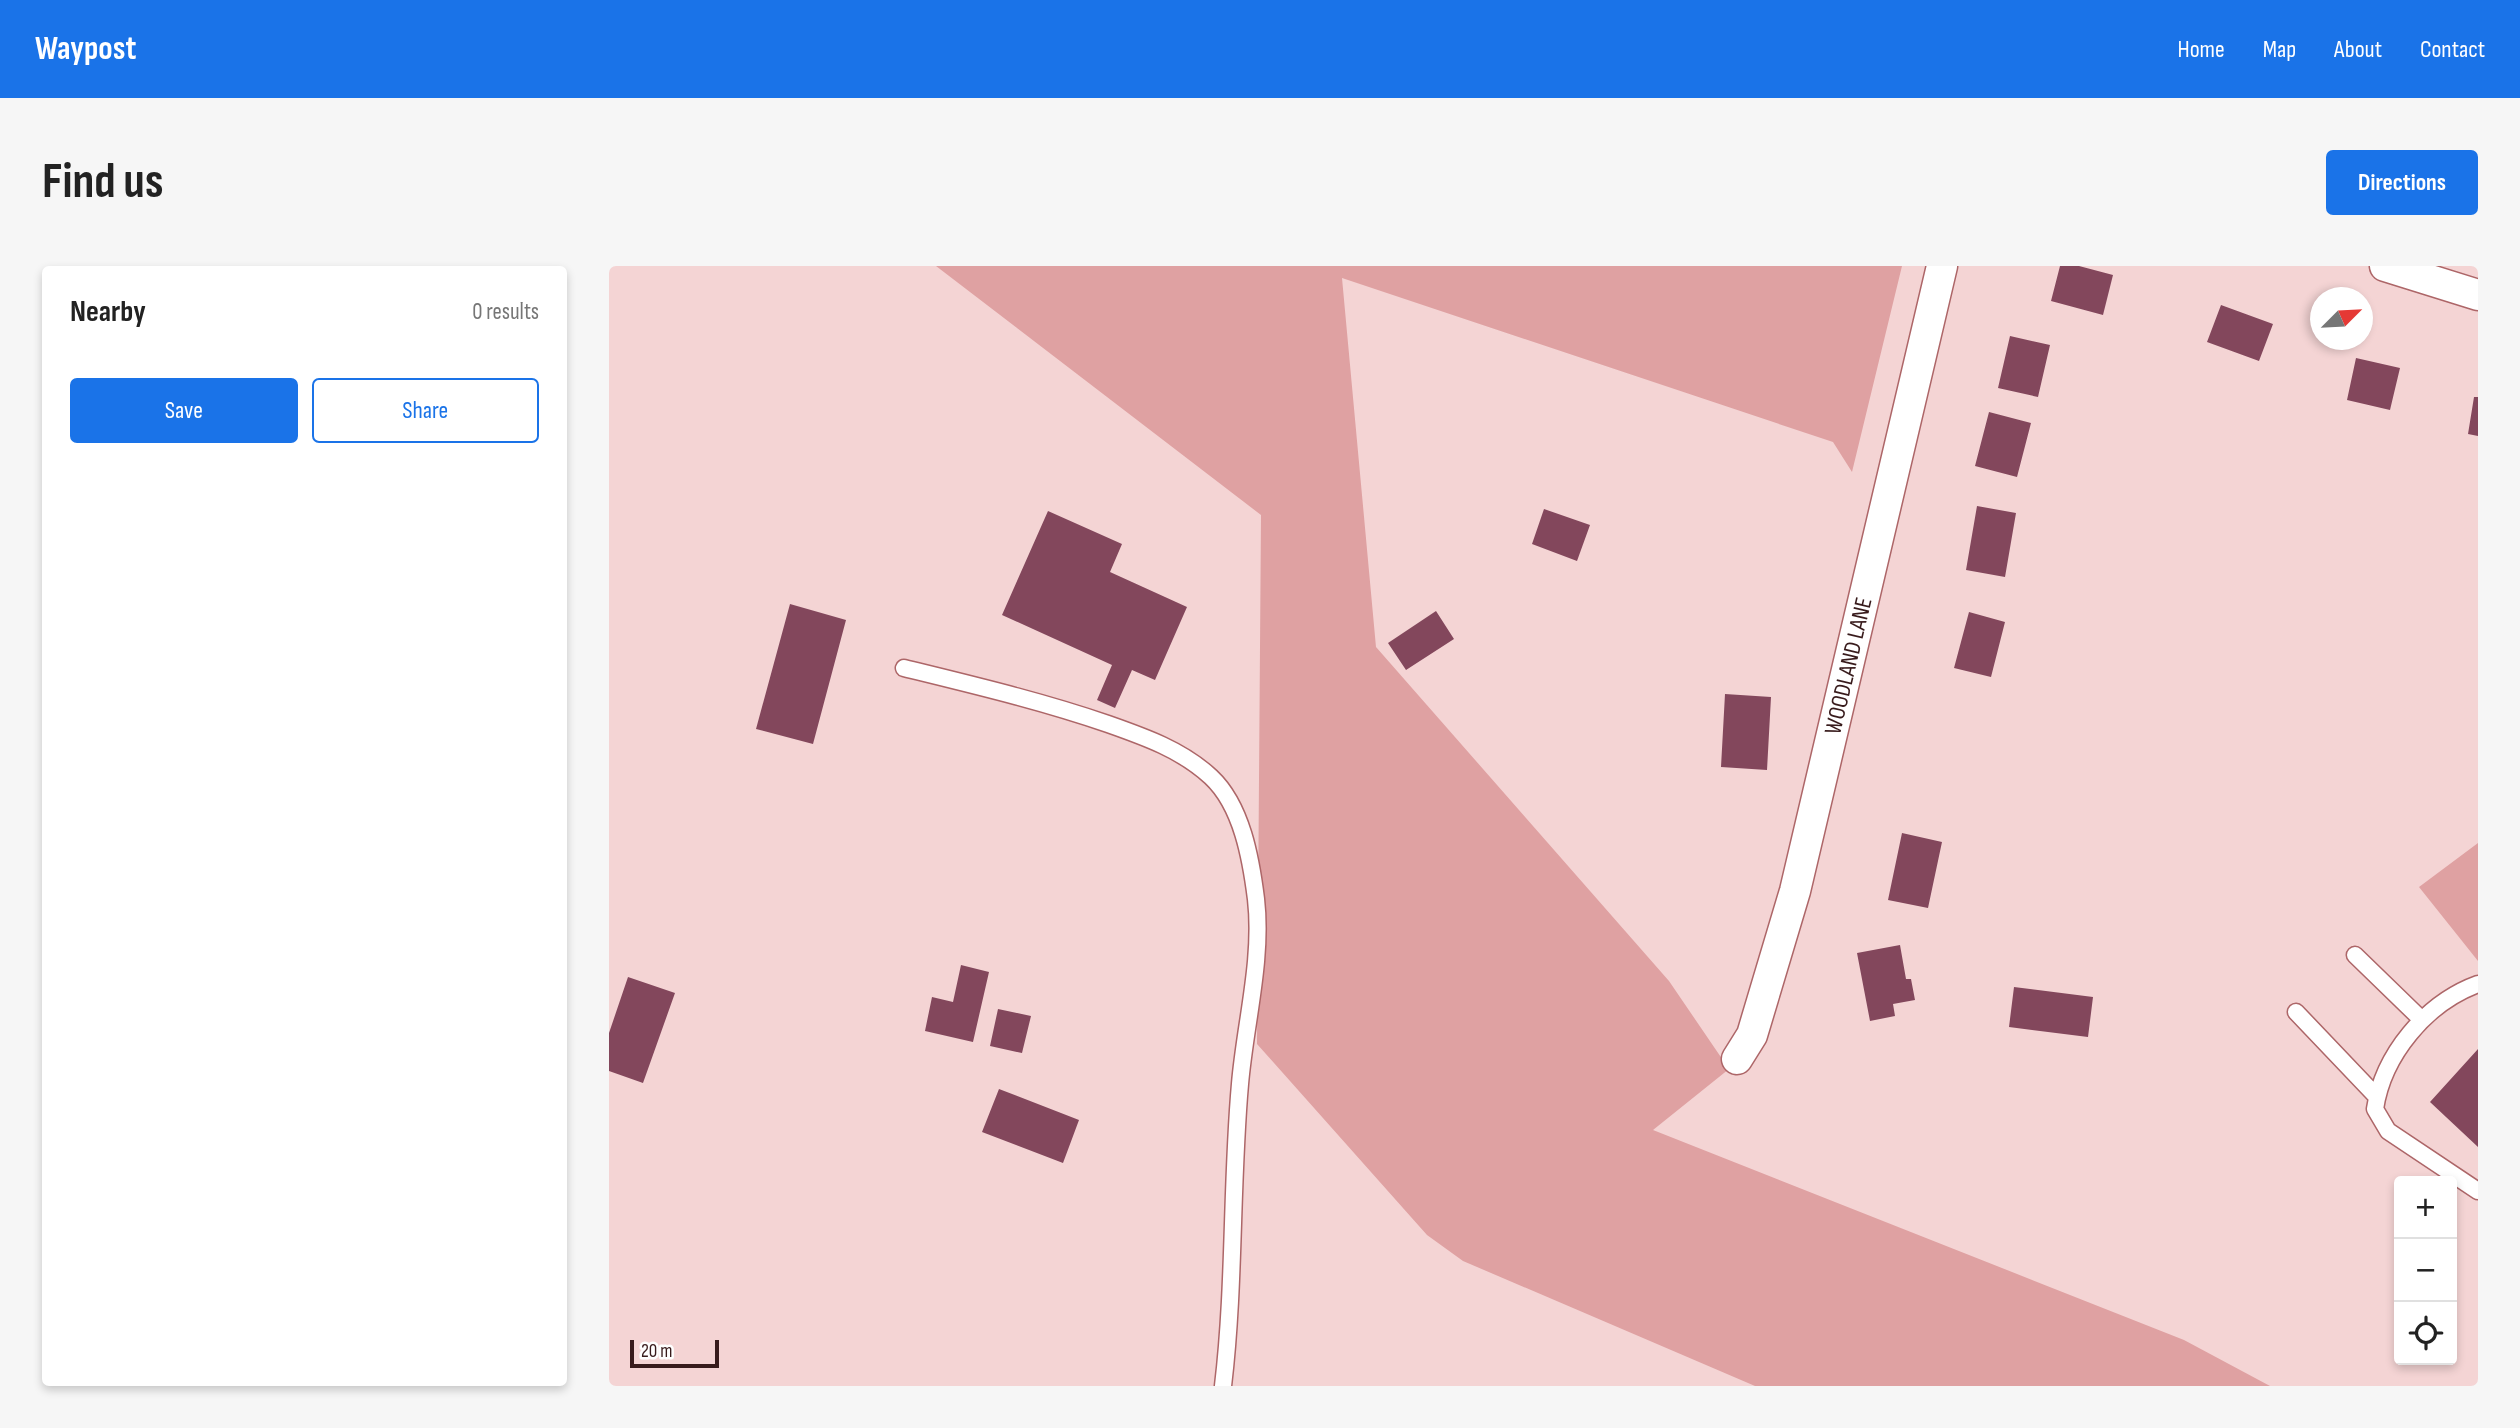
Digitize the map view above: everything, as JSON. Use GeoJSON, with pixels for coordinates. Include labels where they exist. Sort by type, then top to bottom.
{"type":"FeatureCollection","features":[{"type":"Feature","properties":{"kind":"street","name":"WOODLAND LANE"},"geometry":{"type":"LineString","coordinates":[[1737,1059],[1752,1035],[1795,891],[1942,266]]}},
{"type":"Feature","properties":{"kind":"street"},"geometry":{"type":"LineString","coordinates":[[2385,266],[2478,295]]}},
{"type":"Feature","properties":{"kind":"lane"},"geometry":{"type":"LineString","coordinates":[[904,668],[1047,702],[1154,741],[1197,765],[1214,779],[1236,816],[1244,838],[1256,901],[1254,972],[1240,1084],[1223,1386]]}},
{"type":"Feature","properties":{"kind":"lane"},"geometry":{"type":"LineString","coordinates":[[2355,955],[2422,1020]]}},
{"type":"Feature","properties":{"kind":"lane"},"geometry":{"type":"LineString","coordinates":[[2478,984],[2455,993],[2422,1020],[2399,1050],[2379,1084],[2375,1109],[2388,1131],[2478,1191]]}},
{"type":"Feature","properties":{"kind":"lane"},"geometry":{"type":"LineString","coordinates":[[2296,1012],[2377,1097]]}},
{"type":"Feature","properties":{"kind":"shaded area"},"geometry":{"type":"Polygon","coordinates":[[[936,266],[1902,266],[1852,472],[1833,442],[1342,278],[1376,647],[1669,981],[1729,1069],[1653,1130],[2184,1340],[2270,1386],[1755,1386],[1463,1261],[1427,1235],[1257,1044],[1261,515],[936,266]]]}},
{"type":"Feature","properties":{"kind":"shaded area"},"geometry":{"type":"Polygon","coordinates":[[[2478,843],[2478,961],[2419,887],[2478,843]]]}},
{"type":"Feature","properties":{"kind":"building"},"geometry":{"type":"Polygon","coordinates":[[[2060,266],[2079,266],[2113,275],[2103,315],[2051,301],[2060,266]]]}},
{"type":"Feature","properties":{"kind":"building"},"geometry":{"type":"Polygon","coordinates":[[[2221,305],[2273,324],[2259,361],[2207,342],[2221,305]]]}},
{"type":"Feature","properties":{"kind":"building"},"geometry":{"type":"Polygon","coordinates":[[[2010,336],[2050,345],[2038,397],[1998,388],[2010,336]]]}},
{"type":"Feature","properties":{"kind":"building"},"geometry":{"type":"Polygon","coordinates":[[[2356,358],[2400,368],[2390,410],[2347,400],[2356,358]]]}},
{"type":"Feature","properties":{"kind":"building"},"geometry":{"type":"Polygon","coordinates":[[[2474,397],[2478,397],[2478,436],[2468,434],[2474,397]]]}},
{"type":"Feature","properties":{"kind":"building"},"geometry":{"type":"Polygon","coordinates":[[[1989,412],[2031,423],[2017,477],[1975,466],[1989,412]]]}},
{"type":"Feature","properties":{"kind":"building"},"geometry":{"type":"Polygon","coordinates":[[[1977,506],[2016,513],[2005,577],[1966,570],[1977,506]]]}},
{"type":"Feature","properties":{"kind":"building"},"geometry":{"type":"Polygon","coordinates":[[[1544,509],[1590,525],[1577,561],[1532,544],[1544,509]]]}},
{"type":"Feature","properties":{"kind":"building"},"geometry":{"type":"Polygon","coordinates":[[[1048,511],[1122,544],[1110,572],[1187,607],[1155,680],[1132,670],[1115,708],[1097,700],[1112,665],[1002,615],[1048,511]]]}},
{"type":"Feature","properties":{"kind":"building"},"geometry":{"type":"Polygon","coordinates":[[[790,604],[846,620],[813,744],[756,729],[790,604]]]}},
{"type":"Feature","properties":{"kind":"building"},"geometry":{"type":"Polygon","coordinates":[[[1436,611],[1454,639],[1406,670],[1388,643],[1436,611]]]}},
{"type":"Feature","properties":{"kind":"building"},"geometry":{"type":"Polygon","coordinates":[[[1969,612],[2005,622],[1991,677],[1954,668],[1969,612]]]}},
{"type":"Feature","properties":{"kind":"building"},"geometry":{"type":"Polygon","coordinates":[[[1725,694],[1771,697],[1767,770],[1721,767],[1725,694]]]}},
{"type":"Feature","properties":{"kind":"building"},"geometry":{"type":"Polygon","coordinates":[[[1902,833],[1942,842],[1928,908],[1888,900],[1902,833]]]}},
{"type":"Feature","properties":{"kind":"building"},"geometry":{"type":"Polygon","coordinates":[[[1900,945],[1906,979],[1911,979],[1915,1000],[1893,1004],[1895,1016],[1870,1021],[1857,953],[1900,945]]]}},
{"type":"Feature","properties":{"kind":"building"},"geometry":{"type":"Polygon","coordinates":[[[961,965],[989,972],[973,1042],[925,1031],[932,997],[953,1002],[961,965]]]}},
{"type":"Feature","properties":{"kind":"building"},"geometry":{"type":"Polygon","coordinates":[[[628,977],[675,993],[643,1083],[609,1071],[609,1033],[628,977]]]}},
{"type":"Feature","properties":{"kind":"building"},"geometry":{"type":"Polygon","coordinates":[[[2014,987],[2093,997],[2088,1037],[2009,1027],[2014,987]]]}},
{"type":"Feature","properties":{"kind":"building"},"geometry":{"type":"Polygon","coordinates":[[[998,1009],[1031,1016],[1022,1053],[990,1046],[998,1009]]]}},
{"type":"Feature","properties":{"kind":"building"},"geometry":{"type":"Polygon","coordinates":[[[2478,1049],[2478,1147],[2430,1102],[2478,1049]]]}},
{"type":"Feature","properties":{"kind":"building"},"geometry":{"type":"Polygon","coordinates":[[[999,1089],[1079,1120],[1063,1163],[982,1132],[999,1089]]]}}]}
